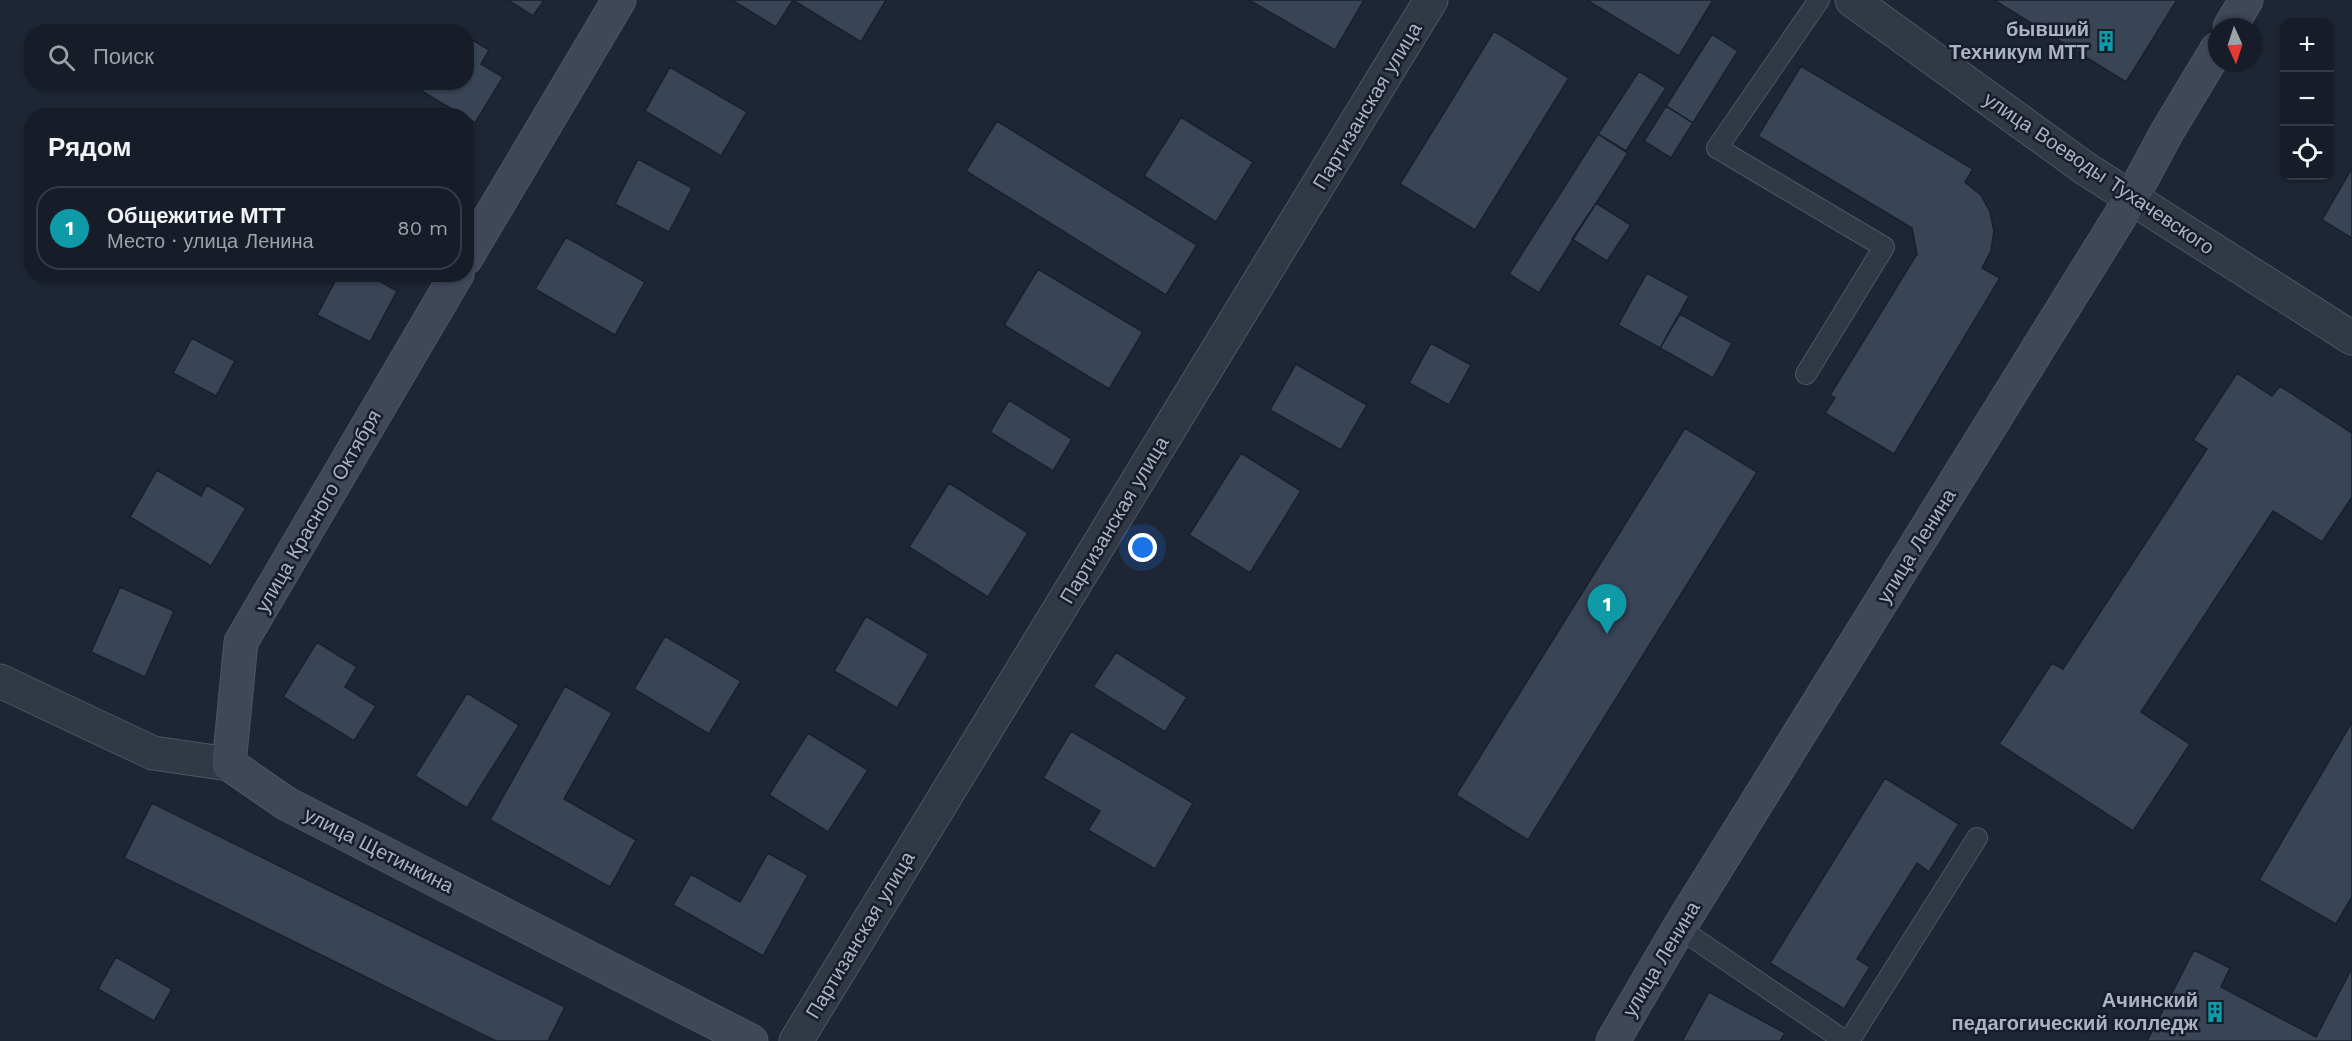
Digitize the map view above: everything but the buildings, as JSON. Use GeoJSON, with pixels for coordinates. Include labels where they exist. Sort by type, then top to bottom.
{"type":"FeatureCollection","features":[{"type":"Feature","properties":{"kind":"main road"},"geometry":{"type":"LineString","coordinates":[[474,245],[619,0]]}},
{"type":"Feature","properties":{"kind":"main road"},"geometry":{"type":"LineString","coordinates":[[2235,18],[2246,0]]}},
{"type":"Feature","properties":{"kind":"main road","name":"улица Ленина"},"geometry":{"type":"LineString","coordinates":[[1613,1041],[1679,928],[2132,197],[2167,132],[2208,64]]}},
{"type":"Feature","properties":{"kind":"main road","name":"улица Красного Октября"},"geometry":{"type":"LineString","coordinates":[[229,764],[241,642],[452,282]]}},
{"type":"Feature","properties":{"kind":"main road","name":"улица Щетинкина"},"geometry":{"type":"LineString","coordinates":[[229,764],[287,804],[751,1041]]}},
{"type":"Feature","properties":{"kind":"street","name":"Партизанская улица"},"geometry":{"type":"LineString","coordinates":[[796,1041],[1431,0]]}},
{"type":"Feature","properties":{"kind":"street","name":"улица Воеводы Тухачевского"},"geometry":{"type":"LineString","coordinates":[[1852,0],[2086,169],[2352,338]]}},
{"type":"Feature","properties":{"kind":"street","name":"улица Щетинкина"},"geometry":{"type":"LineString","coordinates":[[0,681],[153,753],[229,764]]}},
{"type":"Feature","properties":{"kind":"lane"},"geometry":{"type":"LineString","coordinates":[[1806,374],[1884,248],[1717,148],[1819,0]]}},
{"type":"Feature","properties":{"kind":"lane"},"geometry":{"type":"LineString","coordinates":[[1679,928],[1847,1041],[1977,838]]}},
{"type":"Feature","properties":{"kind":"place","name":"бывший Техникум МТТ"},"geometry":{"type":"Point","coordinates":[2106,41]}},
{"type":"Feature","properties":{"kind":"place","name":"Общежитие МТТ"},"geometry":{"type":"Point","coordinates":[1607,634]}},
{"type":"Feature","properties":{"kind":"place","name":"Ачинский педагогический колледж"},"geometry":{"type":"Point","coordinates":[2215,1012]}}]}
